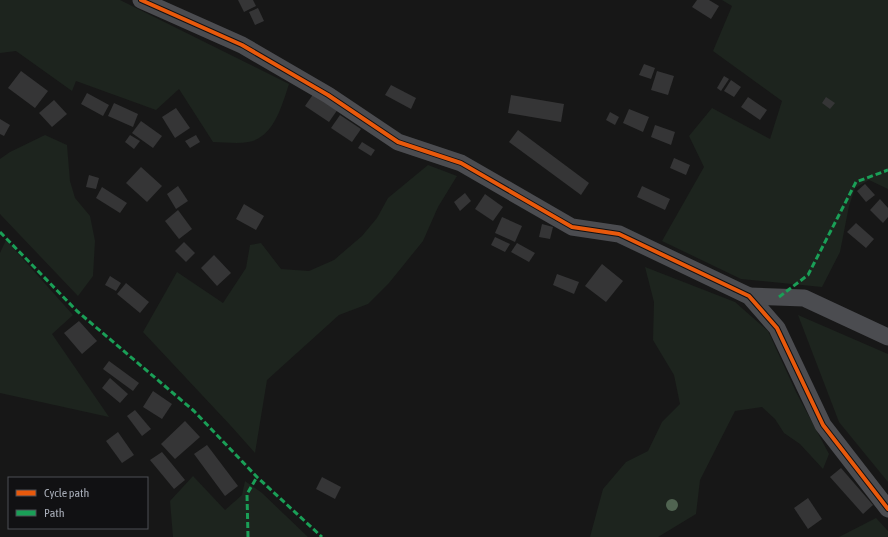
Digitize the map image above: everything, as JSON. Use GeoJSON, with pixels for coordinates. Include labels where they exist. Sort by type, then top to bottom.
{"type":"FeatureCollection","features":[{"type":"Feature","properties":{"kind":"street"},"geometry":{"type":"LineString","coordinates":[[141,0],[242,45],[328,95],[398,142],[461,163],[572,228],[619,234],[749,296],[777,328],[823,425],[888,510]]}},
{"type":"Feature","properties":{"kind":"street"},"geometry":{"type":"LineString","coordinates":[[749,296],[804,298],[888,337]]}},
{"type":"Feature","properties":{"kind":"shaded area"},"geometry":{"type":"Polygon","coordinates":[[[0,0],[120,0],[289,84],[280,111],[271,127],[257,139],[248,142],[235,143],[213,142],[179,89],[156,110],[76,81],[72,91],[16,51],[0,53],[0,0]]]}},
{"type":"Feature","properties":{"kind":"shaded area"},"geometry":{"type":"Polygon","coordinates":[[[722,0],[888,0],[888,189],[869,180],[855,188],[849,206],[840,252],[822,287],[741,279],[662,241],[704,167],[689,136],[712,108],[770,139],[782,101],[713,51],[732,6],[722,0]]]}},
{"type":"Feature","properties":{"kind":"shaded area"},"geometry":{"type":"Polygon","coordinates":[[[45,135],[67,145],[70,181],[75,198],[90,216],[95,241],[93,276],[78,296],[0,214],[0,159],[10,152],[45,135]]]}},
{"type":"Feature","properties":{"kind":"shaded area"},"geometry":{"type":"Polygon","coordinates":[[[428,165],[457,176],[438,207],[423,241],[389,283],[368,304],[339,315],[267,380],[255,453],[143,332],[177,272],[223,303],[246,268],[250,245],[261,243],[281,269],[309,271],[334,260],[362,236],[377,218],[388,198],[428,165]]]}},
{"type":"Feature","properties":{"kind":"shaded area"},"geometry":{"type":"Polygon","coordinates":[[[6,240],[73,315],[52,334],[109,417],[0,393],[0,253],[6,240]]]}},
{"type":"Feature","properties":{"kind":"shaded area"},"geometry":{"type":"Polygon","coordinates":[[[645,267],[735,302],[768,331],[796,392],[829,454],[823,469],[800,444],[784,433],[775,419],[762,407],[735,411],[700,480],[696,514],[658,537],[590,537],[603,489],[626,462],[648,451],[662,422],[680,404],[674,375],[653,340],[654,302],[645,267]]]}},
{"type":"Feature","properties":{"kind":"shaded area"},"geometry":{"type":"Polygon","coordinates":[[[798,315],[888,354],[888,482],[839,422],[798,315]]]}},
{"type":"Feature","properties":{"kind":"shaded area"},"geometry":{"type":"Polygon","coordinates":[[[193,476],[225,510],[242,495],[245,481],[262,493],[308,537],[173,537],[170,501],[193,476]]]}},
{"type":"Feature","properties":{"kind":"shaded area"},"geometry":{"type":"Polygon","coordinates":[[[876,518],[888,531],[888,537],[839,537],[876,518]]]}},
{"type":"Feature","properties":{"kind":"building"},"geometry":{"type":"Polygon","coordinates":[[[238,0],[253,0],[256,6],[244,12],[238,0]]]}},
{"type":"Feature","properties":{"kind":"building"},"geometry":{"type":"Polygon","coordinates":[[[697,0],[709,0],[719,6],[711,19],[692,7],[697,0]]]}},
{"type":"Feature","properties":{"kind":"building"},"geometry":{"type":"Polygon","coordinates":[[[258,8],[264,21],[255,25],[249,12],[258,8]]]}},
{"type":"Feature","properties":{"kind":"building"},"geometry":{"type":"Polygon","coordinates":[[[644,64],[655,68],[651,79],[639,75],[644,64]]]}},
{"type":"Feature","properties":{"kind":"building"},"geometry":{"type":"Polygon","coordinates":[[[21,71],[48,91],[35,108],[8,88],[21,71]]]}},
{"type":"Feature","properties":{"kind":"building"},"geometry":{"type":"Polygon","coordinates":[[[657,71],[674,76],[668,95],[651,90],[657,71]]]}},
{"type":"Feature","properties":{"kind":"building"},"geometry":{"type":"Polygon","coordinates":[[[724,76],[729,79],[721,91],[717,88],[724,76]]]}},
{"type":"Feature","properties":{"kind":"building"},"geometry":{"type":"Polygon","coordinates":[[[731,80],[741,87],[734,97],[724,91],[731,80]]]}},
{"type":"Feature","properties":{"kind":"building"},"geometry":{"type":"Polygon","coordinates":[[[391,85],[416,98],[411,109],[385,95],[391,85]]]}},
{"type":"Feature","properties":{"kind":"building"},"geometry":{"type":"Polygon","coordinates":[[[87,93],[109,105],[103,116],[81,104],[87,93]]]}},
{"type":"Feature","properties":{"kind":"building"},"geometry":{"type":"Polygon","coordinates":[[[314,93],[338,109],[329,122],[305,106],[314,93]]]}},
{"type":"Feature","properties":{"kind":"building"},"geometry":{"type":"Polygon","coordinates":[[[511,95],[564,104],[561,122],[508,113],[511,95]]]}},
{"type":"Feature","properties":{"kind":"building"},"geometry":{"type":"Polygon","coordinates":[[[748,97],[767,110],[760,120],[741,107],[748,97]]]}},
{"type":"Feature","properties":{"kind":"building"},"geometry":{"type":"Polygon","coordinates":[[[826,97],[835,103],[830,109],[822,103],[826,97]]]}},
{"type":"Feature","properties":{"kind":"building"},"geometry":{"type":"Polygon","coordinates":[[[54,100],[67,114],[52,127],[39,113],[54,100]]]}},
{"type":"Feature","properties":{"kind":"building"},"geometry":{"type":"Polygon","coordinates":[[[114,103],[138,114],[133,127],[108,116],[114,103]]]}},
{"type":"Feature","properties":{"kind":"building"},"geometry":{"type":"Polygon","coordinates":[[[176,108],[190,128],[175,138],[162,117],[176,108]]]}},
{"type":"Feature","properties":{"kind":"building"},"geometry":{"type":"Polygon","coordinates":[[[629,109],[649,117],[643,132],[623,123],[629,109]]]}},
{"type":"Feature","properties":{"kind":"building"},"geometry":{"type":"Polygon","coordinates":[[[610,112],[619,117],[615,125],[606,120],[610,112]]]}},
{"type":"Feature","properties":{"kind":"building"},"geometry":{"type":"Polygon","coordinates":[[[340,115],[361,129],[352,142],[331,128],[340,115]]]}},
{"type":"Feature","properties":{"kind":"building"},"geometry":{"type":"Polygon","coordinates":[[[0,119],[10,125],[4,136],[0,134],[0,119]]]}},
{"type":"Feature","properties":{"kind":"building"},"geometry":{"type":"Polygon","coordinates":[[[141,121],[162,136],[153,148],[132,133],[141,121]]]}},
{"type":"Feature","properties":{"kind":"building"},"geometry":{"type":"Polygon","coordinates":[[[655,125],[675,132],[671,145],[651,137],[655,125]]]}},
{"type":"Feature","properties":{"kind":"building"},"geometry":{"type":"Polygon","coordinates":[[[518,130],[589,183],[581,195],[509,142],[518,130]]]}},
{"type":"Feature","properties":{"kind":"building"},"geometry":{"type":"Polygon","coordinates":[[[130,135],[140,141],[134,149],[125,142],[130,135]]]}},
{"type":"Feature","properties":{"kind":"building"},"geometry":{"type":"Polygon","coordinates":[[[196,135],[200,142],[190,148],[185,141],[196,135]]]}},
{"type":"Feature","properties":{"kind":"building"},"geometry":{"type":"Polygon","coordinates":[[[362,142],[375,150],[371,156],[358,148],[362,142]]]}},
{"type":"Feature","properties":{"kind":"building"},"geometry":{"type":"Polygon","coordinates":[[[674,158],[690,165],[686,175],[670,168],[674,158]]]}},
{"type":"Feature","properties":{"kind":"building"},"geometry":{"type":"Polygon","coordinates":[[[141,167],[162,186],[147,202],[126,183],[141,167]]]}},
{"type":"Feature","properties":{"kind":"building"},"geometry":{"type":"Polygon","coordinates":[[[89,175],[99,178],[96,189],[86,187],[89,175]]]}},
{"type":"Feature","properties":{"kind":"building"},"geometry":{"type":"Polygon","coordinates":[[[865,184],[875,195],[866,202],[857,191],[865,184]]]}},
{"type":"Feature","properties":{"kind":"building"},"geometry":{"type":"Polygon","coordinates":[[[178,186],[188,201],[176,209],[167,194],[178,186]]]}},
{"type":"Feature","properties":{"kind":"building"},"geometry":{"type":"Polygon","coordinates":[[[642,186],[670,199],[665,210],[637,197],[642,186]]]}},
{"type":"Feature","properties":{"kind":"building"},"geometry":{"type":"Polygon","coordinates":[[[102,187],[127,203],[120,213],[96,198],[102,187]]]}},
{"type":"Feature","properties":{"kind":"building"},"geometry":{"type":"Polygon","coordinates":[[[465,193],[471,201],[460,211],[454,202],[465,193]]]}},
{"type":"Feature","properties":{"kind":"building"},"geometry":{"type":"Polygon","coordinates":[[[485,194],[503,207],[493,221],[475,209],[485,194]]]}},
{"type":"Feature","properties":{"kind":"building"},"geometry":{"type":"Polygon","coordinates":[[[880,199],[888,208],[888,217],[883,223],[870,210],[880,199]]]}},
{"type":"Feature","properties":{"kind":"building"},"geometry":{"type":"Polygon","coordinates":[[[244,204],[264,216],[256,230],[236,219],[244,204]]]}},
{"type":"Feature","properties":{"kind":"building"},"geometry":{"type":"Polygon","coordinates":[[[178,210],[192,229],[179,239],[165,221],[178,210]]]}},
{"type":"Feature","properties":{"kind":"building"},"geometry":{"type":"Polygon","coordinates":[[[502,217],[522,226],[515,242],[495,233],[502,217]]]}},
{"type":"Feature","properties":{"kind":"building"},"geometry":{"type":"Polygon","coordinates":[[[856,223],[874,239],[866,248],[847,232],[856,223]]]}},
{"type":"Feature","properties":{"kind":"building"},"geometry":{"type":"Polygon","coordinates":[[[542,224],[553,227],[550,239],[539,237],[542,224]]]}},
{"type":"Feature","properties":{"kind":"building"},"geometry":{"type":"Polygon","coordinates":[[[495,237],[510,244],[505,252],[491,245],[495,237]]]}},
{"type":"Feature","properties":{"kind":"building"},"geometry":{"type":"Polygon","coordinates":[[[184,242],[195,253],[186,262],[175,251],[184,242]]]}},
{"type":"Feature","properties":{"kind":"building"},"geometry":{"type":"Polygon","coordinates":[[[517,243],[535,253],[529,262],[511,252],[517,243]]]}},
{"type":"Feature","properties":{"kind":"building"},"geometry":{"type":"Polygon","coordinates":[[[214,255],[231,273],[217,286],[201,268],[214,255]]]}},
{"type":"Feature","properties":{"kind":"building"},"geometry":{"type":"Polygon","coordinates":[[[602,264],[623,281],[606,302],[585,286],[602,264]]]}},
{"type":"Feature","properties":{"kind":"building"},"geometry":{"type":"Polygon","coordinates":[[[557,274],[579,282],[574,294],[553,285],[557,274]]]}},
{"type":"Feature","properties":{"kind":"building"},"geometry":{"type":"Polygon","coordinates":[[[110,276],[121,283],[116,291],[105,285],[110,276]]]}},
{"type":"Feature","properties":{"kind":"building"},"geometry":{"type":"Polygon","coordinates":[[[126,283],[149,302],[140,313],[117,294],[126,283]]]}},
{"type":"Feature","properties":{"kind":"building"},"geometry":{"type":"Polygon","coordinates":[[[79,321],[97,341],[82,354],[64,333],[79,321]]]}},
{"type":"Feature","properties":{"kind":"building"},"geometry":{"type":"Polygon","coordinates":[[[109,361],[139,383],[133,391],[103,369],[109,361]]]}},
{"type":"Feature","properties":{"kind":"building"},"geometry":{"type":"Polygon","coordinates":[[[110,378],[128,394],[120,403],[102,388],[110,378]]]}},
{"type":"Feature","properties":{"kind":"building"},"geometry":{"type":"Polygon","coordinates":[[[153,391],[172,404],[162,419],[143,407],[153,391]]]}},
{"type":"Feature","properties":{"kind":"building"},"geometry":{"type":"Polygon","coordinates":[[[135,410],[151,429],[142,436],[127,416],[135,410]]]}},
{"type":"Feature","properties":{"kind":"building"},"geometry":{"type":"Polygon","coordinates":[[[185,421],[200,437],[175,459],[161,444],[185,421]]]}},
{"type":"Feature","properties":{"kind":"building"},"geometry":{"type":"Polygon","coordinates":[[[118,432],[134,455],[122,463],[106,441],[118,432]]]}},
{"type":"Feature","properties":{"kind":"building"},"geometry":{"type":"Polygon","coordinates":[[[207,445],[238,486],[225,496],[194,454],[207,445]]]}},
{"type":"Feature","properties":{"kind":"building"},"geometry":{"type":"Polygon","coordinates":[[[162,452],[185,480],[174,489],[150,460],[162,452]]]}},
{"type":"Feature","properties":{"kind":"building"},"geometry":{"type":"Polygon","coordinates":[[[841,468],[873,505],[863,514],[830,477],[841,468]]]}},
{"type":"Feature","properties":{"kind":"building"},"geometry":{"type":"Polygon","coordinates":[[[322,477],[341,487],[335,499],[316,489],[322,477]]]}},
{"type":"Feature","properties":{"kind":"building"},"geometry":{"type":"Polygon","coordinates":[[[808,498],[822,519],[808,529],[794,508],[808,498]]]}},
{"type":"Feature","properties":{"kind":"marked path"},"geometry":{"type":"LineString","coordinates":[[779,297],[808,275],[856,182],[888,170]]}},
{"type":"Feature","properties":{"kind":"marked path"},"geometry":{"type":"LineString","coordinates":[[0,232],[77,311],[194,411],[257,477],[322,537]]}},
{"type":"Feature","properties":{"kind":"marked path"},"geometry":{"type":"LineString","coordinates":[[248,537],[247,494],[257,477]]}},
{"type":"Feature","properties":{"kind":"cycle path"},"geometry":{"type":"LineString","coordinates":[[141,0],[242,45],[328,95],[398,142],[461,163],[572,227],[619,234],[749,296],[777,328],[823,425],[888,509]]}}]}
